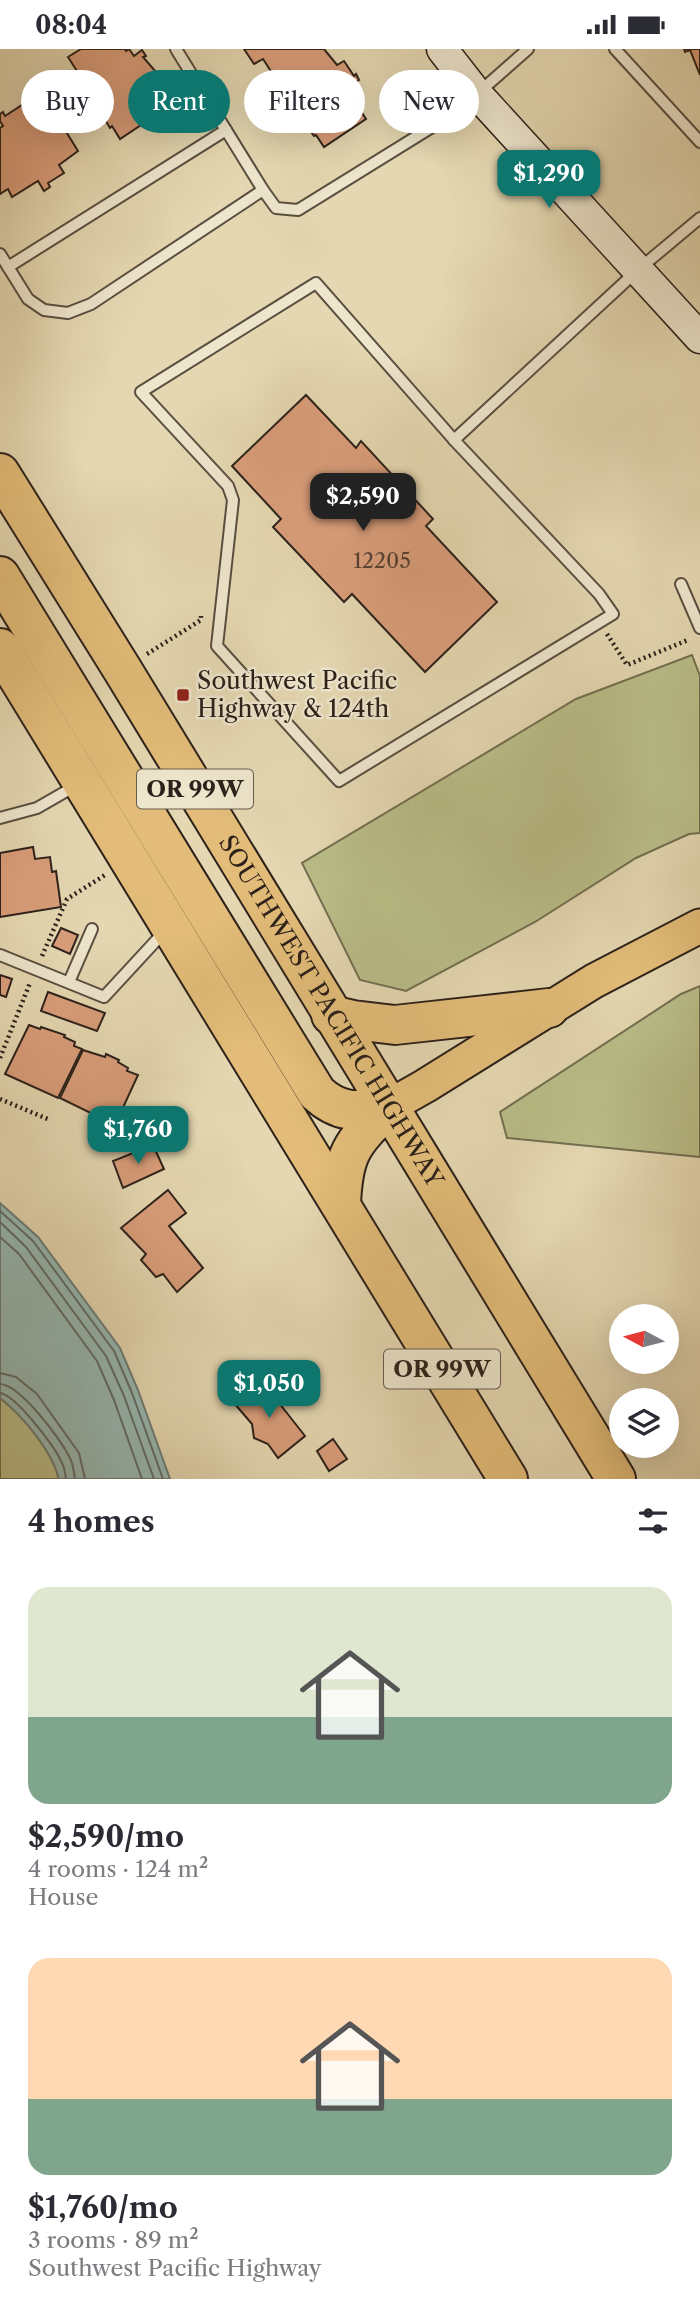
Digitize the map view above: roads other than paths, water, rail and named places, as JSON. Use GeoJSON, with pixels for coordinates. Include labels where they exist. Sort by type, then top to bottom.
{"type":"FeatureCollection","features":[{"type":"Feature","properties":{"kind":"highway","name":"SOUTHWEST PACIFIC HIGHWAY"},"geometry":{"type":"LineString","coordinates":[[0,473],[616,1479]]}},
{"type":"Feature","properties":{"kind":"highway"},"geometry":{"type":"LineString","coordinates":[[0,576],[317,1093],[336,1107],[349,1111],[388,1107]]}},
{"type":"Feature","properties":{"kind":"highway","name":"OR 99W"},"geometry":{"type":"LineString","coordinates":[[0,648],[508,1479]]}},
{"type":"Feature","properties":{"kind":"highway"},"geometry":{"type":"LineString","coordinates":[[331,1015],[396,1025],[549,1008]]}},
{"type":"Feature","properties":{"kind":"highway"},"geometry":{"type":"LineString","coordinates":[[341,1205],[342,1177],[348,1154],[362,1134],[388,1107]]}},
{"type":"Feature","properties":{"kind":"main road"},"geometry":{"type":"LineString","coordinates":[[442,49],[458,70]]}},
{"type":"Feature","properties":{"kind":"main road"},"geometry":{"type":"LineString","coordinates":[[479,96],[700,338]]}},
{"type":"Feature","properties":{"kind":"main road"},"geometry":{"type":"LineString","coordinates":[[388,1107],[640,955],[700,926]]}},
{"type":"Feature","properties":{"kind":"lane"},"geometry":{"type":"LineString","coordinates":[[176,49],[189,70]]}},
{"type":"Feature","properties":{"kind":"lane"},"geometry":{"type":"LineString","coordinates":[[479,92],[527,49]]}},
{"type":"Feature","properties":{"kind":"lane"},"geometry":{"type":"LineString","coordinates":[[615,49],[700,142]]}},
{"type":"Feature","properties":{"kind":"lane"},"geometry":{"type":"LineString","coordinates":[[8,267],[221,133]]}},
{"type":"Feature","properties":{"kind":"lane"},"geometry":{"type":"LineString","coordinates":[[228,133],[276,208],[298,210],[421,133]]}},
{"type":"Feature","properties":{"kind":"lane"},"geometry":{"type":"LineString","coordinates":[[0,254],[28,299],[44,310],[68,313],[91,304],[263,190]]}},
{"type":"Feature","properties":{"kind":"lane"},"geometry":{"type":"LineString","coordinates":[[454,440],[639,269],[700,218]]}},
{"type":"Feature","properties":{"kind":"lane"},"geometry":{"type":"LineString","coordinates":[[316,283],[454,440],[599,594],[613,614],[339,781],[217,646],[233,500],[228,486],[141,392],[316,283]]}},
{"type":"Feature","properties":{"kind":"lane"},"geometry":{"type":"LineString","coordinates":[[681,584],[700,628]]}},
{"type":"Feature","properties":{"kind":"lane"},"geometry":{"type":"LineString","coordinates":[[0,818],[37,808],[81,782]]}},
{"type":"Feature","properties":{"kind":"lane"},"geometry":{"type":"LineString","coordinates":[[0,955],[104,997],[170,926]]}},
{"type":"Feature","properties":{"kind":"lane"},"geometry":{"type":"LineString","coordinates":[[69,982],[92,929]]}},
{"type":"Feature","properties":{"kind":"water"},"geometry":{"type":"Polygon","coordinates":[[[0,1203],[38,1237],[120,1348],[170,1479],[59,1479],[50,1457],[36,1435],[0,1398],[0,1203]]]}},
{"type":"Feature","properties":{"kind":"place","name":"Southwest Pacific Highway & 124th"},"geometry":{"type":"Point","coordinates":[183,695]}}]}
